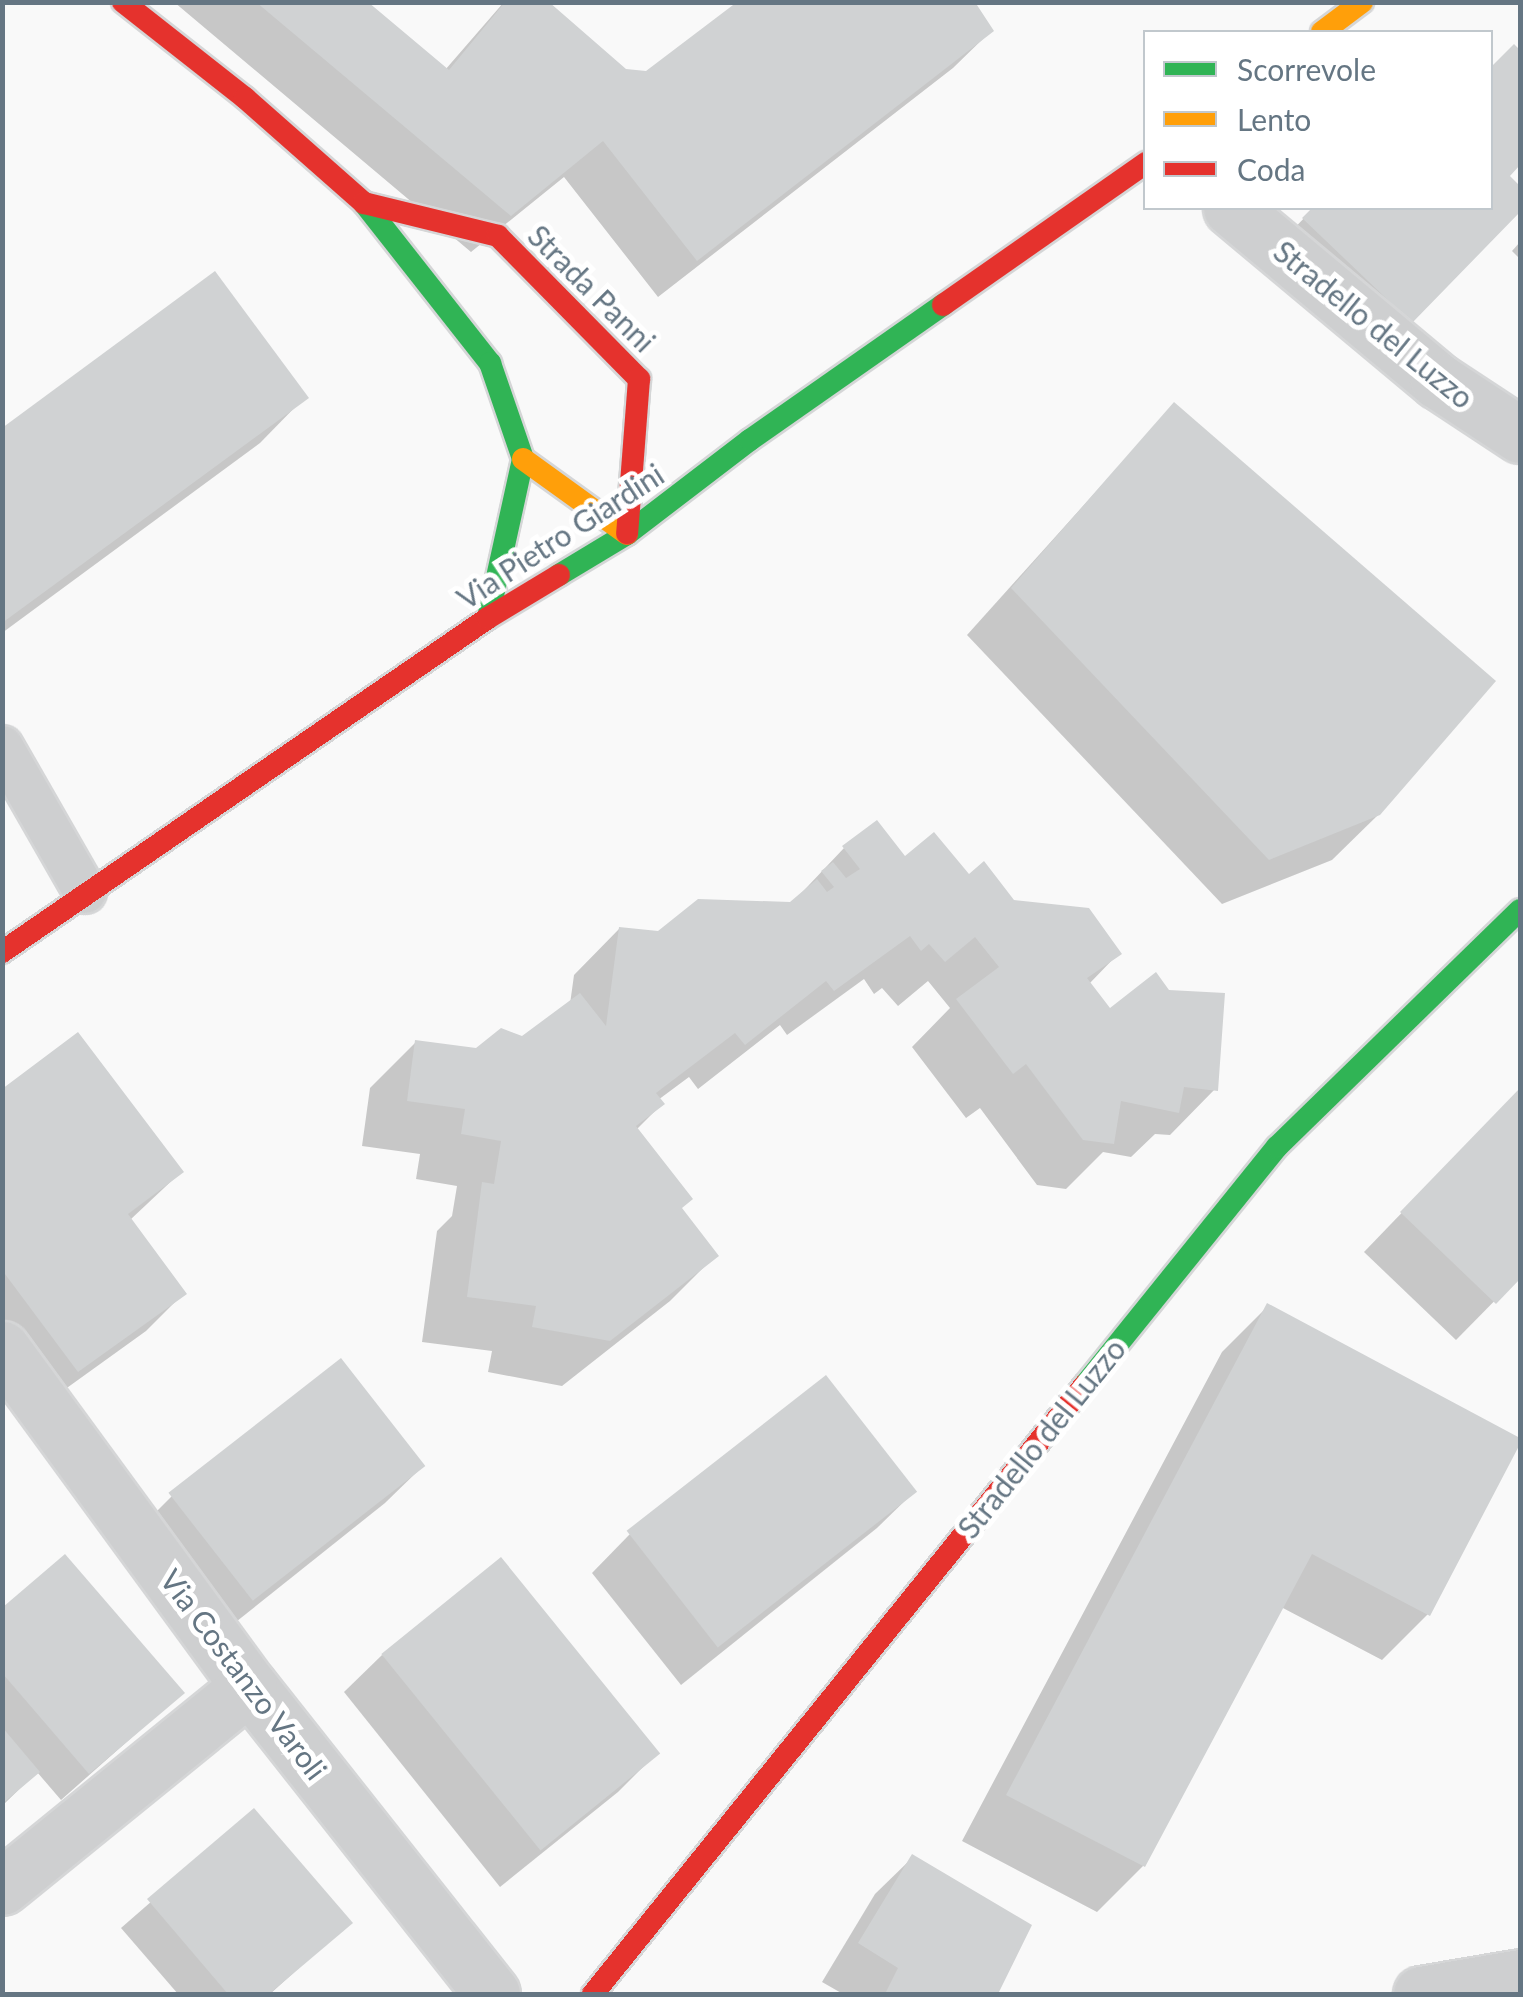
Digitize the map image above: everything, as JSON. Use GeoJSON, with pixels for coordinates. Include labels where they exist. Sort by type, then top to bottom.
{"type":"FeatureCollection","features":[{"type":"Feature","properties":{"kind":"street","name":"Strada Panni"},"geometry":{"type":"LineString","coordinates":[[123,2],[245,98],[364,202],[498,236],[640,379],[627,534]]}},
{"type":"Feature","properties":{"kind":"street"},"geometry":{"type":"LineString","coordinates":[[1325,30],[1362,2]]}},
{"type":"Feature","properties":{"kind":"street","name":"Via Pietro Giardini"},"geometry":{"type":"LineString","coordinates":[[2,952],[488,618],[627,534],[750,440],[1143,166]]}},
{"type":"Feature","properties":{"kind":"street"},"geometry":{"type":"LineString","coordinates":[[364,202],[490,364],[523,459],[488,618]]}},
{"type":"Feature","properties":{"kind":"street","name":"Stradello del Luzzo"},"geometry":{"type":"LineString","coordinates":[[1233,210],[1438,381],[1520,435]]}},
{"type":"Feature","properties":{"kind":"street"},"geometry":{"type":"LineString","coordinates":[[523,459],[627,534]]}},
{"type":"Feature","properties":{"kind":"street","name":"Stradello del Luzzo"},"geometry":{"type":"LineString","coordinates":[[592,1994],[1276,1147],[1520,910]]}},
{"type":"Feature","properties":{"kind":"street","name":"Via Costanzo Varoli"},"geometry":{"type":"LineString","coordinates":[[2,1349],[249,1686],[492,1994]]}},
{"type":"Feature","properties":{"kind":"street"},"geometry":{"type":"LineString","coordinates":[[2,1887],[249,1686]]}},
{"type":"Feature","properties":{"kind":"street"},"geometry":{"type":"LineString","coordinates":[[1420,1994],[1520,1977]]}},
{"type":"Feature","properties":{"kind":"lane"},"geometry":{"type":"LineString","coordinates":[[2,748],[85,892]]}},
{"type":"Feature","properties":{"kind":"building"},"geometry":{"type":"Polygon","coordinates":[[[256,2],[368,2],[449,70],[505,2],[549,2],[626,69],[646,71],[737,2],[975,2],[994,31],[697,261],[603,141],[511,216],[256,2]]]}},
{"type":"Feature","properties":{"kind":"building"},"geometry":{"type":"Polygon","coordinates":[[[1514,44],[1520,50],[1520,165],[1510,176],[1520,186],[1520,212],[1412,323],[1302,218],[1310,210],[1493,210],[1493,65],[1514,44]]]}},
{"type":"Feature","properties":{"kind":"building"},"geometry":{"type":"Polygon","coordinates":[[[215,271],[309,398],[2,623],[2,428],[215,271]]]}},
{"type":"Feature","properties":{"kind":"building"},"geometry":{"type":"Polygon","coordinates":[[[1174,402],[1496,681],[1380,815],[1269,860],[1011,588],[1174,402]]]}},
{"type":"Feature","properties":{"kind":"building"},"geometry":{"type":"Polygon","coordinates":[[[877,820],[905,856],[934,832],[969,874],[984,861],[1014,900],[1089,908],[1122,954],[1087,978],[1110,1008],[1156,972],[1169,990],[1225,993],[1218,1091],[1184,1087],[1179,1113],[1121,1101],[1114,1144],[1083,1140],[1026,1064],[1013,1074],[956,999],[999,967],[975,937],[945,962],[929,944],[921,951],[910,936],[834,991],[826,981],[745,1045],[735,1033],[656,1093],[665,1104],[636,1126],[693,1199],[682,1208],[719,1256],[610,1341],[532,1327],[536,1306],[467,1297],[482,1182],[494,1184],[501,1141],[461,1134],[465,1109],[407,1101],[415,1040],[476,1048],[501,1028],[522,1036],[580,993],[606,1026],[619,927],[658,931],[698,899],[790,902],[817,879],[827,892],[834,887],[821,871],[833,862],[846,878],[860,869],[842,846],[877,820]]]}},
{"type":"Feature","properties":{"kind":"building"},"geometry":{"type":"Polygon","coordinates":[[[78,1032],[184,1172],[128,1214],[187,1294],[78,1372],[2,1270],[2,1089],[78,1032]]]}},
{"type":"Feature","properties":{"kind":"building"},"geometry":{"type":"Polygon","coordinates":[[[1520,1088],[1520,1279],[1496,1304],[1400,1212],[1520,1088]]]}},
{"type":"Feature","properties":{"kind":"building"},"geometry":{"type":"Polygon","coordinates":[[[1267,1303],[1520,1438],[1520,1444],[1430,1616],[1312,1554],[1145,1867],[1006,1795],[1267,1303]]]}},
{"type":"Feature","properties":{"kind":"building"},"geometry":{"type":"Polygon","coordinates":[[[341,1358],[425,1466],[253,1601],[168,1493],[341,1358]]]}},
{"type":"Feature","properties":{"kind":"building"},"geometry":{"type":"Polygon","coordinates":[[[826,1375],[917,1492],[718,1647],[627,1531],[826,1375]]]}},
{"type":"Feature","properties":{"kind":"building"},"geometry":{"type":"Polygon","coordinates":[[[65,1554],[185,1693],[89,1774],[3,1674],[3,1607],[65,1554]]]}},
{"type":"Feature","properties":{"kind":"building"},"geometry":{"type":"Polygon","coordinates":[[[501,1557],[660,1754],[541,1851],[381,1654],[501,1557]]]}},
{"type":"Feature","properties":{"kind":"building"},"geometry":{"type":"Polygon","coordinates":[[[2,1727],[40,1772],[2,1804],[2,1727]]]}},
{"type":"Feature","properties":{"kind":"building"},"geometry":{"type":"Polygon","coordinates":[[[254,1808],[353,1923],[269,1994],[228,1994],[147,1899],[254,1808]]]}},
{"type":"Feature","properties":{"kind":"building"},"geometry":{"type":"Polygon","coordinates":[[[912,1854],[1032,1925],[998,1994],[885,1994],[898,1968],[858,1943],[912,1854]]]}},
{"type":"Feature","properties":{"kind":"traffic: fast"},"geometry":{"type":"LineString","coordinates":[[364,203],[490,363],[523,459],[488,618]]}},
{"type":"Feature","properties":{"kind":"traffic: fast"},"geometry":{"type":"LineString","coordinates":[[559,575],[627,534],[750,440],[943,305]]}},
{"type":"Feature","properties":{"kind":"traffic: fast"},"geometry":{"type":"LineString","coordinates":[[1084,1386],[1277,1147],[1520,910]]}},
{"type":"Feature","properties":{"kind":"traffic: slow"},"geometry":{"type":"LineString","coordinates":[[1325,30],[1362,2]]}},
{"type":"Feature","properties":{"kind":"traffic: slow"},"geometry":{"type":"LineString","coordinates":[[523,459],[627,534]]}},
{"type":"Feature","properties":{"kind":"traffic: jam"},"geometry":{"type":"LineString","coordinates":[[123,2],[245,98],[364,203],[498,236],[639,379],[627,534]]}},
{"type":"Feature","properties":{"kind":"traffic: jam"},"geometry":{"type":"LineString","coordinates":[[943,305],[1143,165]]}},
{"type":"Feature","properties":{"kind":"traffic: jam"},"geometry":{"type":"LineString","coordinates":[[2,952],[488,618],[559,575]]}},
{"type":"Feature","properties":{"kind":"traffic: jam"},"geometry":{"type":"LineString","coordinates":[[593,1994],[1084,1386]]}}]}
